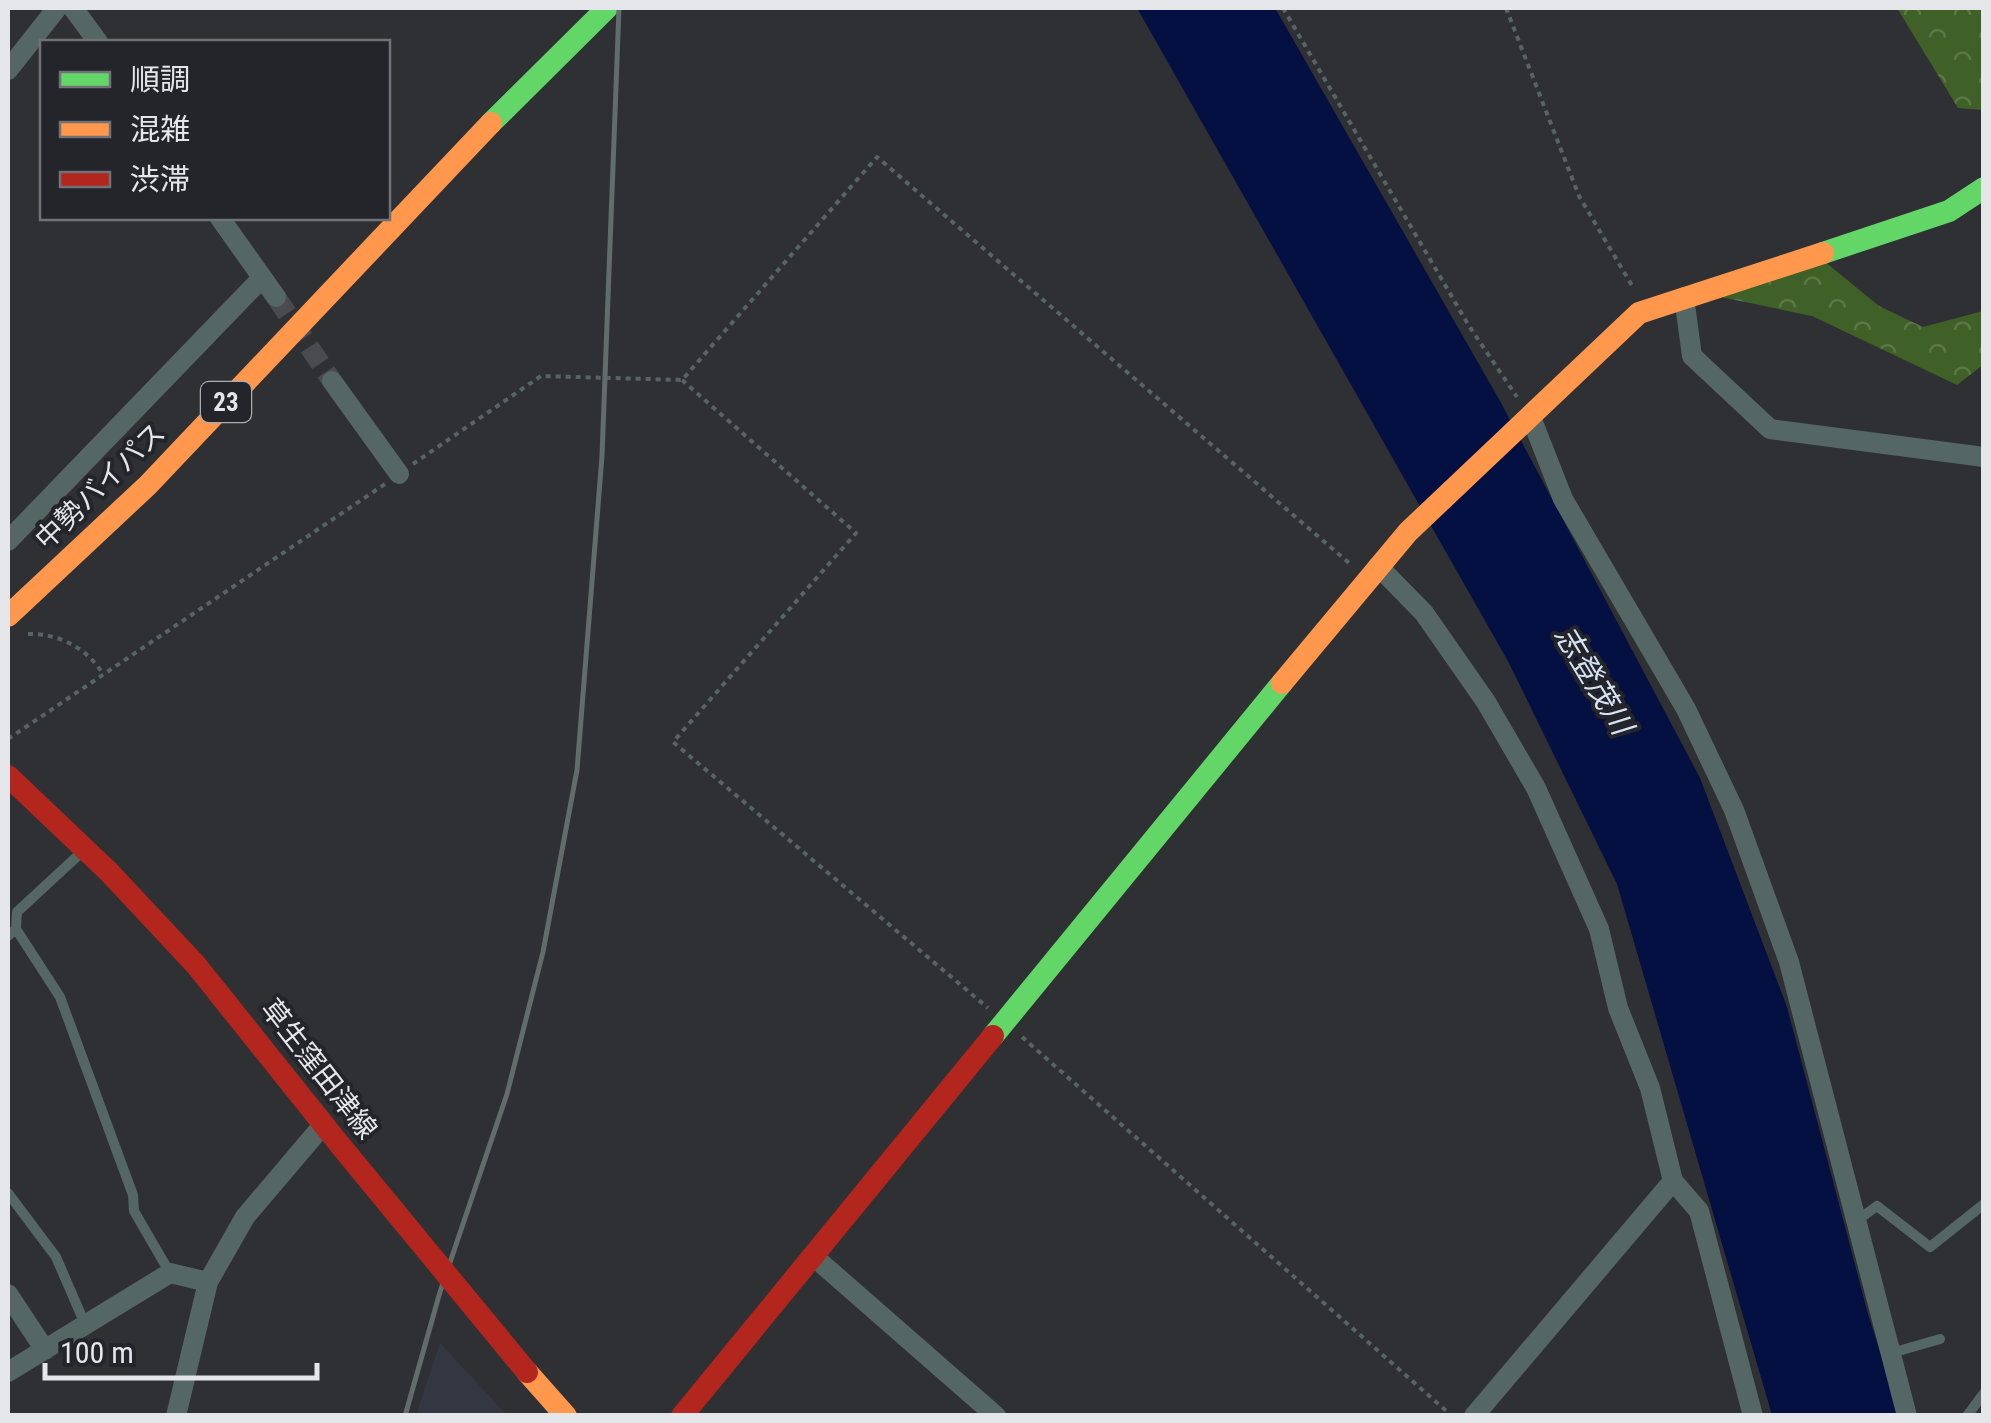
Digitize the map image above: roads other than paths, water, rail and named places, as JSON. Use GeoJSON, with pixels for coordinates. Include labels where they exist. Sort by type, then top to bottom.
{"type":"FeatureCollection","features":[{"type":"Feature","properties":{"kind":"main road","name":"中勢バイパス"},"geometry":{"type":"LineString","coordinates":[[8,616],[148,485],[434,179],[607,8]]}},
{"type":"Feature","properties":{"kind":"main road"},"geometry":{"type":"LineString","coordinates":[[682,1416],[1408,532],[1607,340],[1648,312],[1684,297],[1949,211],[1984,188]]}},
{"type":"Feature","properties":{"kind":"main road","name":"草生窪田津線"},"geometry":{"type":"LineString","coordinates":[[8,776],[196,965],[323,1125],[566,1416]]}},
{"type":"Feature","properties":{"kind":"street"},"geometry":{"type":"LineString","coordinates":[[8,70],[56,8]]}},
{"type":"Feature","properties":{"kind":"street"},"geometry":{"type":"LineString","coordinates":[[74,8],[97,40]]}},
{"type":"Feature","properties":{"kind":"street"},"geometry":{"type":"LineString","coordinates":[[221,220],[276,297]]}},
{"type":"Feature","properties":{"kind":"street"},"geometry":{"type":"LineString","coordinates":[[8,541],[262,278]]}},
{"type":"Feature","properties":{"kind":"street"},"geometry":{"type":"LineString","coordinates":[[1684,297],[1692,356],[1770,429],[1984,457]]}},
{"type":"Feature","properties":{"kind":"street"},"geometry":{"type":"LineString","coordinates":[[332,381],[399,474]]}},
{"type":"Feature","properties":{"kind":"street"},"geometry":{"type":"LineString","coordinates":[[1527,418],[1564,499],[1686,709],[1734,810],[1789,962],[1888,1354],[1912,1413]]}},
{"type":"Feature","properties":{"kind":"street"},"geometry":{"type":"LineString","coordinates":[[1373,573],[1424,613],[1486,702],[1536,788],[1599,930],[1618,1008],[1650,1088],[1673,1181],[1699,1211],[1752,1416]]}},
{"type":"Feature","properties":{"kind":"street"},"geometry":{"type":"LineString","coordinates":[[176,1416],[208,1282],[255,1204],[323,1125]]}},
{"type":"Feature","properties":{"kind":"street"},"geometry":{"type":"LineString","coordinates":[[1474,1416],[1673,1181]]}},
{"type":"Feature","properties":{"kind":"street"},"geometry":{"type":"LineString","coordinates":[[812,1256],[996,1416]]}},
{"type":"Feature","properties":{"kind":"street"},"geometry":{"type":"LineString","coordinates":[[8,1372],[170,1274],[208,1282]]}},
{"type":"Feature","properties":{"kind":"street"},"geometry":{"type":"LineString","coordinates":[[8,1294],[45,1350]]}},
{"type":"Feature","properties":{"kind":"lane"},"geometry":{"type":"LineString","coordinates":[[85,850],[17,912],[12,932],[60,998],[133,1195],[134,1211],[170,1274]]}},
{"type":"Feature","properties":{"kind":"lane"},"geometry":{"type":"LineString","coordinates":[[8,1193],[56,1257],[84,1324]]}},
{"type":"Feature","properties":{"kind":"lane"},"geometry":{"type":"LineString","coordinates":[[1855,1222],[1877,1206],[1930,1247],[1984,1204]]}},
{"type":"Feature","properties":{"kind":"lane"},"geometry":{"type":"LineString","coordinates":[[1888,1354],[1940,1339]]}},
{"type":"Feature","properties":{"kind":"lane"},"geometry":{"type":"LineString","coordinates":[[1966,1416],[1984,1393]]}},
{"type":"Feature","properties":{"kind":"water","name":"志登茂川"},"geometry":{"type":"Polygon","coordinates":[[[1137,8],[1275,8],[1500,401],[1700,778],[1787,1007],[1868,1314],[1900,1415],[1772,1415],[1617,884],[1509,663],[1137,8]]]}},
{"type":"Feature","properties":{"kind":"tunnel"},"geometry":{"type":"LineString","coordinates":[[276,297],[332,381]]}},
{"type":"Feature","properties":{"kind":"railway"},"geometry":{"type":"LineString","coordinates":[[405,1416],[440,1292],[507,1094],[543,952],[577,770],[602,456],[619,8]]}}]}
